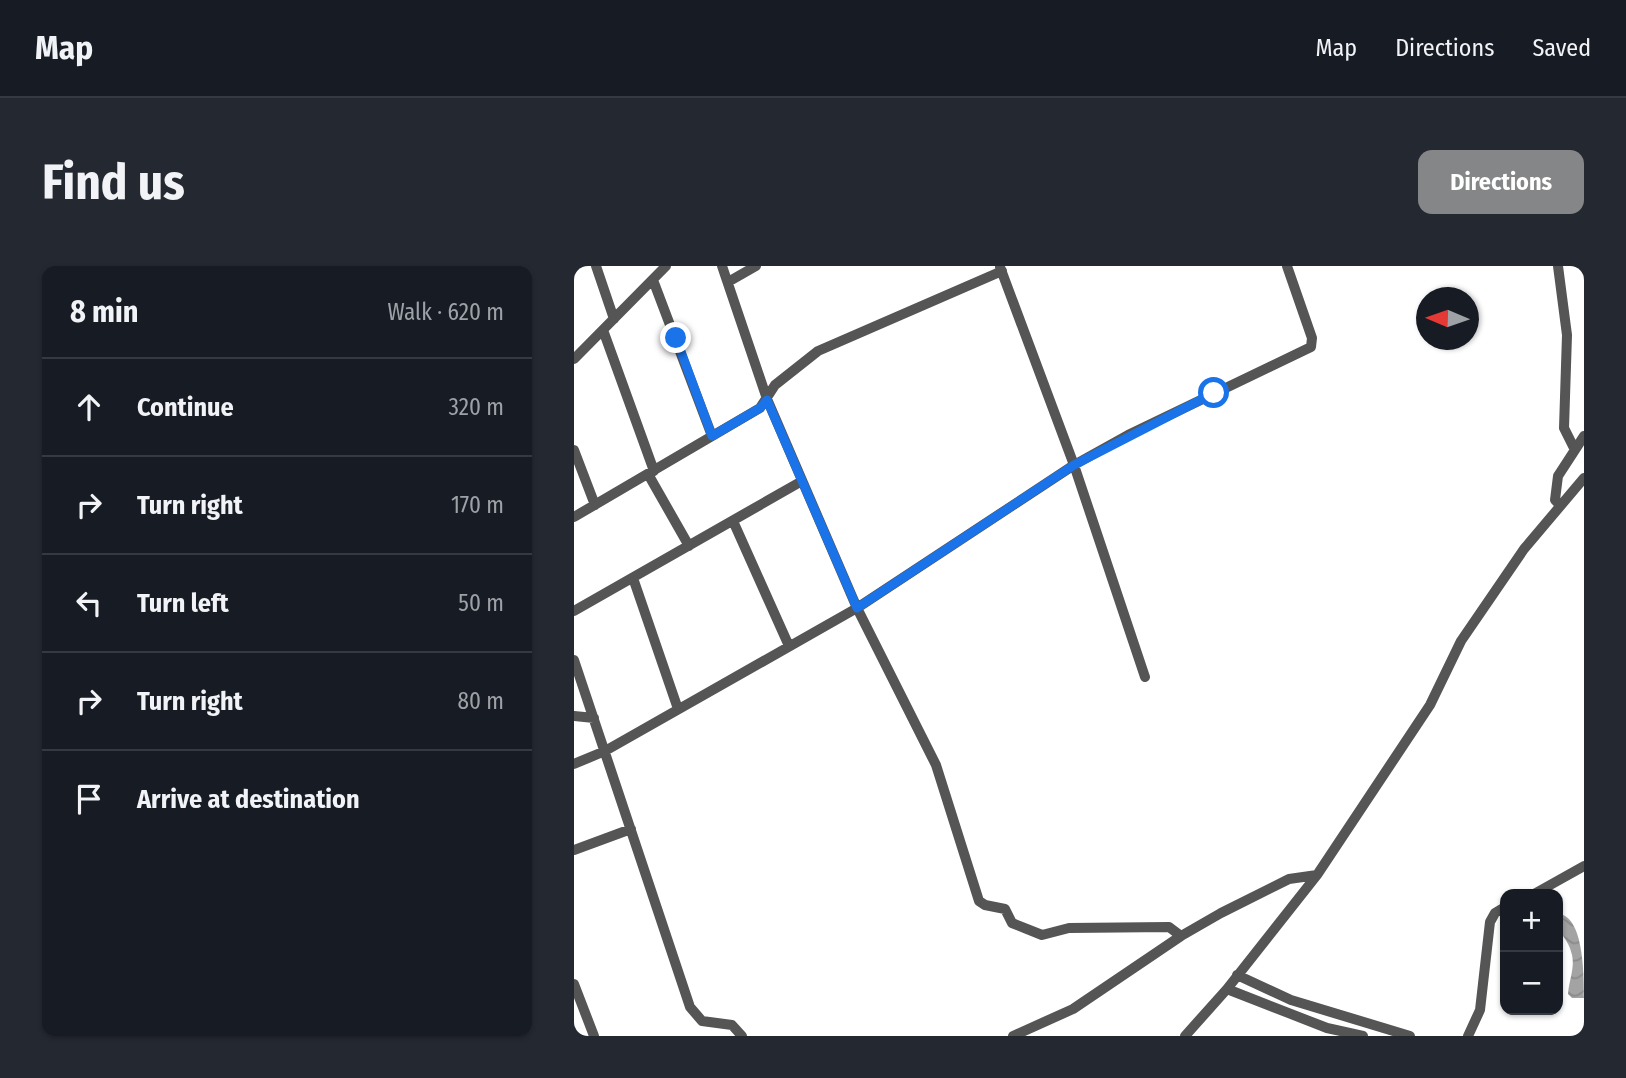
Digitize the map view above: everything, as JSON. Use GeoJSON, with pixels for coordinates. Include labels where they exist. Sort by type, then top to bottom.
{"type":"FeatureCollection","features":[{"type":"Feature","properties":{"kind":"street"},"geometry":{"type":"LineString","coordinates":[[596,266],[614,319]]}},
{"type":"Feature","properties":{"kind":"street"},"geometry":{"type":"LineString","coordinates":[[574,359],[666,266]]}},
{"type":"Feature","properties":{"kind":"street"},"geometry":{"type":"LineString","coordinates":[[722,266],[767,400],[857,608],[936,765],[979,901],[1005,909],[1012,923],[1042,935],[1069,928],[1169,927],[1181,936]]}},
{"type":"Feature","properties":{"kind":"street"},"geometry":{"type":"LineString","coordinates":[[728,282],[756,266]]}},
{"type":"Feature","properties":{"kind":"street"},"geometry":{"type":"LineString","coordinates":[[574,764],[605,751],[857,608],[1074,465],[1128,435],[1311,347],[1312,338],[1287,266]]}},
{"type":"Feature","properties":{"kind":"street"},"geometry":{"type":"LineString","coordinates":[[1558,266],[1567,335],[1564,428],[1575,450]]}},
{"type":"Feature","properties":{"kind":"street"},"geometry":{"type":"LineString","coordinates":[[574,517],[760,408],[775,385],[818,351],[1000,269],[1074,465],[1145,677]]}},
{"type":"Feature","properties":{"kind":"street"},"geometry":{"type":"LineString","coordinates":[[653,280],[712,436]]}},
{"type":"Feature","properties":{"kind":"street"},"geometry":{"type":"LineString","coordinates":[[603,330],[651,472],[689,546]]}},
{"type":"Feature","properties":{"kind":"street"},"geometry":{"type":"LineString","coordinates":[[1560,505],[1555,500],[1554,486],[1584,436]]}},
{"type":"Feature","properties":{"kind":"street"},"geometry":{"type":"LineString","coordinates":[[574,450],[594,505]]}},
{"type":"Feature","properties":{"kind":"street"},"geometry":{"type":"LineString","coordinates":[[1185,1036],[1227,989],[1317,876],[1424,713],[1461,641],[1524,549],[1584,478]]}},
{"type":"Feature","properties":{"kind":"street"},"geometry":{"type":"LineString","coordinates":[[574,611],[802,481]]}},
{"type":"Feature","properties":{"kind":"street"},"geometry":{"type":"LineString","coordinates":[[733,521],[789,646]]}},
{"type":"Feature","properties":{"kind":"street"},"geometry":{"type":"LineString","coordinates":[[633,578],[678,709]]}},
{"type":"Feature","properties":{"kind":"street"},"geometry":{"type":"LineString","coordinates":[[574,660],[692,1011],[706,1023],[732,1025],[743,1036]]}},
{"type":"Feature","properties":{"kind":"street"},"geometry":{"type":"LineString","coordinates":[[574,716],[594,718]]}},
{"type":"Feature","properties":{"kind":"street"},"geometry":{"type":"LineString","coordinates":[[574,850],[631,829]]}},
{"type":"Feature","properties":{"kind":"street"},"geometry":{"type":"LineString","coordinates":[[1543,889],[1584,866]]}},
{"type":"Feature","properties":{"kind":"street"},"geometry":{"type":"LineString","coordinates":[[1013,1036],[1073,1009],[1181,936],[1283,881],[1296,876],[1317,876]]}},
{"type":"Feature","properties":{"kind":"street"},"geometry":{"type":"LineString","coordinates":[[1473,1033],[1483,991],[1487,935],[1496,913],[1500,910]]}},
{"type":"Feature","properties":{"kind":"street"},"geometry":{"type":"LineString","coordinates":[[1237,975],[1291,1000],[1410,1036]]}},
{"type":"Feature","properties":{"kind":"street"},"geometry":{"type":"LineString","coordinates":[[574,984],[594,1036]]}},
{"type":"Feature","properties":{"kind":"street"},"geometry":{"type":"LineString","coordinates":[[1227,989],[1327,1028],[1363,1036]]}},
{"type":"Feature","properties":{"kind":"water"},"geometry":{"type":"Polygon","coordinates":[[[1563,916],[1573,924],[1578,935],[1583,962],[1584,998],[1572,998],[1568,994],[1573,960],[1563,937],[1563,916]]]}},
{"type":"Feature","properties":{"kind":"route"},"geometry":{"type":"LineString","coordinates":[[676,338],[712,436],[760,408],[767,400],[857,608],[1074,465],[1214,393]]}}]}
